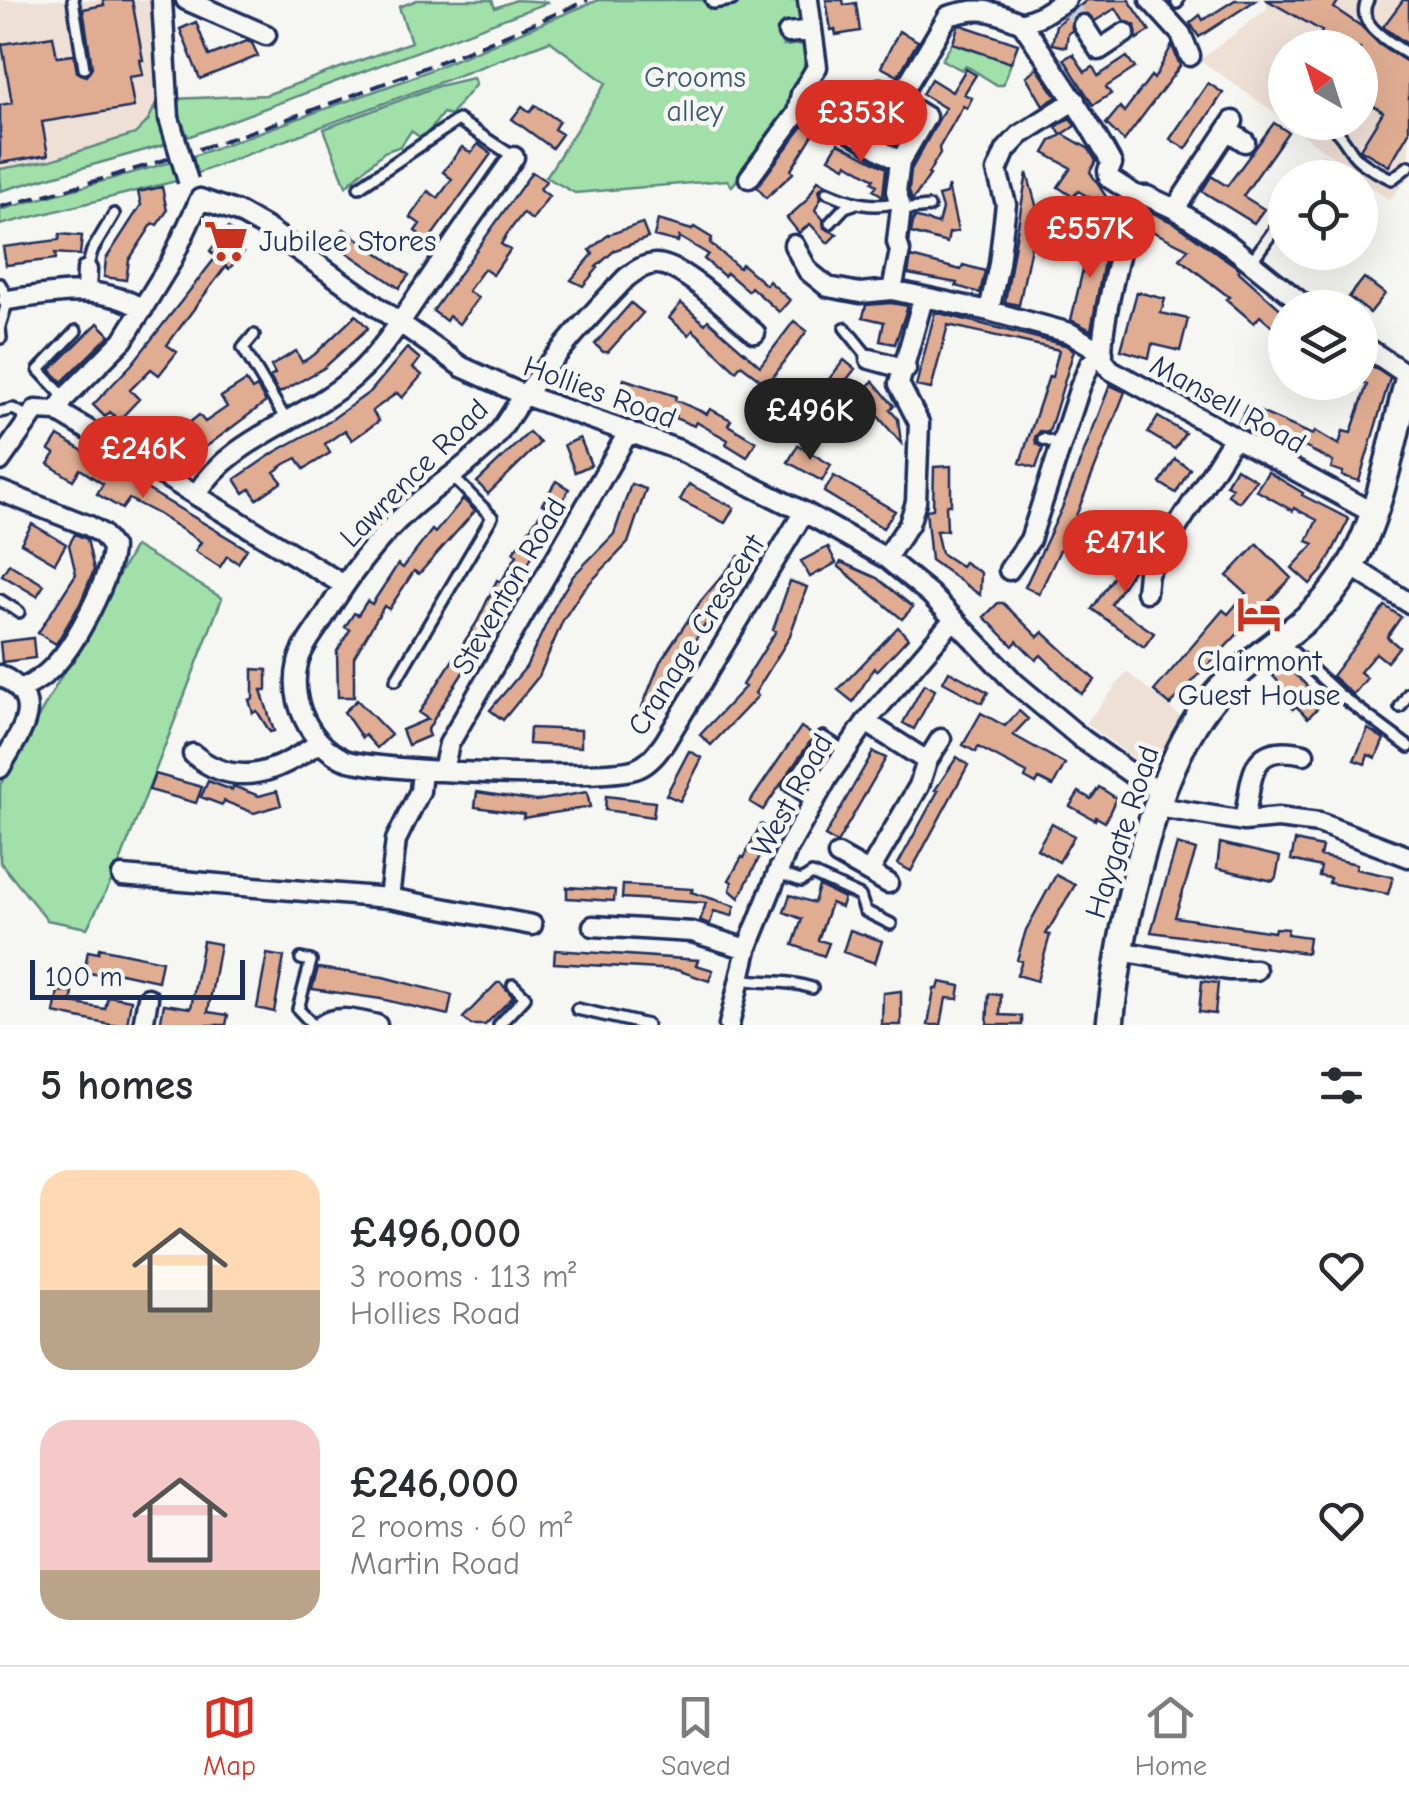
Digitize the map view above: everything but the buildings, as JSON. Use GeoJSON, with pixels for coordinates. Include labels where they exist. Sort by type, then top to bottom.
{"type":"FeatureCollection","features":[{"type":"Feature","properties":{"kind":"street"},"geometry":{"type":"LineString","coordinates":[[0,462],[36,410],[61,404],[123,340],[170,262],[200,199],[188,181],[170,118],[162,0]]}},
{"type":"Feature","properties":{"kind":"street"},"geometry":{"type":"LineString","coordinates":[[186,0],[266,36]]}},
{"type":"Feature","properties":{"kind":"street"},"geometry":{"type":"LineString","coordinates":[[749,178],[797,113],[816,67],[808,0]]}},
{"type":"Feature","properties":{"kind":"street"},"geometry":{"type":"LineString","coordinates":[[1167,4],[1190,56]]}},
{"type":"Feature","properties":{"kind":"street"},"geometry":{"type":"LineString","coordinates":[[898,100],[944,8],[998,6],[1022,23],[1075,100],[1112,164],[1109,178],[1137,196],[1147,196],[1176,209],[1286,290]]}},
{"type":"Feature","properties":{"kind":"street"},"geometry":{"type":"LineString","coordinates":[[1022,23],[1072,9],[1099,50],[1125,33]]}},
{"type":"Feature","properties":{"kind":"street"},"geometry":{"type":"LineString","coordinates":[[788,33],[812,30]]}},
{"type":"Feature","properties":{"kind":"street"},"geometry":{"type":"LineString","coordinates":[[806,84],[865,114]]}},
{"type":"Feature","properties":{"kind":"street"},"geometry":{"type":"LineString","coordinates":[[892,290],[900,252],[900,206],[896,191],[900,162],[926,118],[880,90],[853,134],[900,162]]}},
{"type":"Feature","properties":{"kind":"street"},"geometry":{"type":"LineString","coordinates":[[989,312],[1006,204],[997,171],[1006,150],[1020,135],[1075,100]]}},
{"type":"Feature","properties":{"kind":"street"},"geometry":{"type":"LineString","coordinates":[[1176,209],[1230,125],[1245,142]]}},
{"type":"Feature","properties":{"kind":"street"},"geometry":{"type":"LineString","coordinates":[[196,495],[207,477],[238,451],[323,402],[357,374],[400,322],[514,158]]}},
{"type":"Feature","properties":{"kind":"street"},"geometry":{"type":"LineString","coordinates":[[1009,570],[1030,540],[1052,442],[1090,364],[1103,356],[1102,344],[1131,205],[1137,196]]}},
{"type":"Feature","properties":{"kind":"street","name":"Hollies Road"},"geometry":{"type":"LineString","coordinates":[[200,199],[238,212],[268,229],[462,367],[524,395],[679,450],[886,558],[930,594],[1015,683],[1161,799]]}},
{"type":"Feature","properties":{"kind":"street","name":"Mansell Road"},"geometry":{"type":"LineString","coordinates":[[794,244],[808,271],[828,288],[860,293],[892,290],[1070,333],[1103,356],[1111,370],[1373,513]]}},
{"type":"Feature","properties":{"kind":"street","name":"Lawrence Road"},"geometry":{"type":"LineString","coordinates":[[320,742],[305,722],[299,705],[297,665],[344,584],[408,510],[474,458],[506,425],[524,395],[611,293],[638,268],[655,264],[677,270],[755,333]]}},
{"type":"Feature","properties":{"kind":"street"},"geometry":{"type":"LineString","coordinates":[[86,290],[87,270]]}},
{"type":"Feature","properties":{"kind":"street"},"geometry":{"type":"LineString","coordinates":[[4,292],[86,290],[124,298],[142,309]]}},
{"type":"Feature","properties":{"kind":"street"},"geometry":{"type":"LineString","coordinates":[[886,558],[909,524],[916,502],[919,423],[899,384],[923,299]]}},
{"type":"Feature","properties":{"kind":"street"},"geometry":{"type":"LineString","coordinates":[[1378,355],[1409,376]]}},
{"type":"Feature","properties":{"kind":"street"},"geometry":{"type":"LineString","coordinates":[[870,359],[906,369]]}},
{"type":"Feature","properties":{"kind":"street","name":"Haygate Road"},"geometry":{"type":"LineString","coordinates":[[1110,1025],[1135,880],[1161,799],[1203,709],[1234,677],[1282,642],[1331,596],[1350,566],[1373,513],[1409,376]]}},
{"type":"Feature","properties":{"kind":"street"},"geometry":{"type":"LineString","coordinates":[[61,404],[196,495],[344,584]]}},
{"type":"Feature","properties":{"kind":"street","name":"Steventon Road"},"geometry":{"type":"LineString","coordinates":[[443,770],[449,744],[630,431]]}},
{"type":"Feature","properties":{"kind":"street"},"geometry":{"type":"LineString","coordinates":[[1146,592],[1148,572],[1233,438]]}},
{"type":"Feature","properties":{"kind":"street"},"geometry":{"type":"LineString","coordinates":[[0,491],[88,526],[102,534],[112,547],[108,577],[64,653],[40,679],[22,689]]}},
{"type":"Feature","properties":{"kind":"street","name":"Cranage Crescent"},"geometry":{"type":"LineString","coordinates":[[443,770],[598,775],[638,768],[652,759],[666,742],[804,512]]}},
{"type":"Feature","properties":{"kind":"street"},"geometry":{"type":"LineString","coordinates":[[1350,566],[1409,603]]}},
{"type":"Feature","properties":{"kind":"street","name":"West Road"},"geometry":{"type":"LineString","coordinates":[[730,1025],[747,949],[778,873],[814,803],[866,722],[954,620]]}},
{"type":"Feature","properties":{"kind":"street"},"geometry":{"type":"LineString","coordinates":[[0,675],[22,689],[28,707],[26,722],[0,768]]}},
{"type":"Feature","properties":{"kind":"street"},"geometry":{"type":"LineString","coordinates":[[866,722],[927,761]]}},
{"type":"Feature","properties":{"kind":"street"},"geometry":{"type":"LineString","coordinates":[[869,872],[919,786],[927,761],[941,739]]}},
{"type":"Feature","properties":{"kind":"street"},"geometry":{"type":"LineString","coordinates":[[194,754],[212,769],[270,772],[291,763],[320,742],[346,761],[443,770]]}},
{"type":"Feature","properties":{"kind":"street"},"geometry":{"type":"LineString","coordinates":[[1244,821],[1255,768],[1266,754],[1277,750],[1304,754]]}},
{"type":"Feature","properties":{"kind":"street"},"geometry":{"type":"LineString","coordinates":[[390,898],[396,840],[420,790],[422,770]]}},
{"type":"Feature","properties":{"kind":"street"},"geometry":{"type":"LineString","coordinates":[[1161,799],[1244,821],[1278,818],[1320,824],[1409,857]]}},
{"type":"Feature","properties":{"kind":"street"},"geometry":{"type":"LineString","coordinates":[[838,855],[888,883]]}},
{"type":"Feature","properties":{"kind":"street"},"geometry":{"type":"LineString","coordinates":[[122,876],[390,898],[532,926]]}},
{"type":"Feature","properties":{"kind":"street"},"geometry":{"type":"LineString","coordinates":[[593,926],[692,932],[747,949]]}},
{"type":"Feature","properties":{"kind":"street"},"geometry":{"type":"LineString","coordinates":[[1120,951],[1228,970],[1256,970]]}},
{"type":"Feature","properties":{"kind":"street"},"geometry":{"type":"LineString","coordinates":[[143,1025],[148,998]]}},
{"type":"Feature","properties":{"kind":"street"},"geometry":{"type":"LineString","coordinates":[[322,1025],[346,1018],[377,1025]]}},
{"type":"Feature","properties":{"kind":"lane"},"geometry":{"type":"LineString","coordinates":[[73,0],[84,68]]}},
{"type":"Feature","properties":{"kind":"lane"},"geometry":{"type":"LineString","coordinates":[[711,0],[732,0]]}},
{"type":"Feature","properties":{"kind":"lane"},"geometry":{"type":"LineString","coordinates":[[1368,0],[1364,18],[1409,54]]}},
{"type":"Feature","properties":{"kind":"lane"},"geometry":{"type":"LineString","coordinates":[[359,187],[458,120],[514,158]]}},
{"type":"Feature","properties":{"kind":"lane"},"geometry":{"type":"LineString","coordinates":[[1345,140],[1357,160],[1392,179],[1409,166]]}},
{"type":"Feature","properties":{"kind":"lane"},"geometry":{"type":"LineString","coordinates":[[827,192],[854,204],[877,208],[930,206]]}},
{"type":"Feature","properties":{"kind":"lane"},"geometry":{"type":"LineString","coordinates":[[830,223],[845,207],[854,204]]}},
{"type":"Feature","properties":{"kind":"lane"},"geometry":{"type":"LineString","coordinates":[[87,270],[92,251],[114,214]]}},
{"type":"Feature","properties":{"kind":"lane"},"geometry":{"type":"LineString","coordinates":[[1251,262],[1268,239]]}},
{"type":"Feature","properties":{"kind":"lane"},"geometry":{"type":"LineString","coordinates":[[1,338],[4,292]]}},
{"type":"Feature","properties":{"kind":"lane"},"geometry":{"type":"LineString","coordinates":[[845,328],[870,359]]}},
{"type":"Feature","properties":{"kind":"lane"},"geometry":{"type":"LineString","coordinates":[[61,404],[40,370],[76,331]]}},
{"type":"Feature","properties":{"kind":"lane"},"geometry":{"type":"LineString","coordinates":[[254,335],[243,348],[288,422]]}},
{"type":"Feature","properties":{"kind":"lane"},"geometry":{"type":"LineString","coordinates":[[0,412],[13,409],[29,417]]}},
{"type":"Feature","properties":{"kind":"lane"},"geometry":{"type":"LineString","coordinates":[[396,680],[492,517],[451,476]]}},
{"type":"Feature","properties":{"kind":"lane"},"geometry":{"type":"LineString","coordinates":[[0,600],[19,612]]}},
{"type":"Feature","properties":{"kind":"lane"},"geometry":{"type":"LineString","coordinates":[[1282,642],[1341,696],[1409,748]]}},
{"type":"Feature","properties":{"kind":"lane"},"geometry":{"type":"LineString","coordinates":[[1400,707],[1409,693]]}},
{"type":"Feature","properties":{"kind":"lane"},"geometry":{"type":"LineString","coordinates":[[814,803],[788,786],[823,736],[846,751]]}},
{"type":"Feature","properties":{"kind":"lane"},"geometry":{"type":"LineString","coordinates":[[778,873],[801,881],[812,874],[860,896],[864,911],[891,924]]}},
{"type":"Feature","properties":{"kind":"lane"},"geometry":{"type":"LineString","coordinates":[[301,959],[311,961],[298,1009],[313,1025]]}},
{"type":"Feature","properties":{"kind":"lane"},"geometry":{"type":"LineString","coordinates":[[740,978],[760,982],[788,980],[812,988]]}},
{"type":"Feature","properties":{"kind":"lane"},"geometry":{"type":"LineString","coordinates":[[499,1025],[525,997],[513,985]]}},
{"type":"Feature","properties":{"kind":"lane"},"geometry":{"type":"LineString","coordinates":[[578,1009],[647,1025]]}},
{"type":"Feature","properties":{"kind":"shaded area"},"geometry":{"type":"Polygon","coordinates":[[[0,0],[153,0],[158,99],[148,121],[135,134],[51,160],[0,169],[0,0]]]}},
{"type":"Feature","properties":{"kind":"shaded area"},"geometry":{"type":"Polygon","coordinates":[[[1267,0],[1409,0],[1409,177],[1389,200],[1378,192],[1378,160],[1337,160],[1310,140],[1378,140],[1378,30],[1268,30],[1268,108],[1200,60],[1267,9],[1267,0]]]}},
{"type":"Feature","properties":{"kind":"shaded area"},"geometry":{"type":"Polygon","coordinates":[[[1127,672],[1185,720],[1163,755],[1145,767],[1086,723],[1127,672]]]}},
{"type":"Feature","properties":{"kind":"green space"},"geometry":{"type":"Polygon","coordinates":[[[417,0],[492,0],[495,8],[516,0],[549,2],[188,137],[173,99],[266,95],[411,42],[399,7],[417,0]]]}},
{"type":"Feature","properties":{"kind":"green space","name":"Grooms alley"},"geometry":{"type":"Polygon","coordinates":[[[598,0],[704,0],[715,7],[752,0],[799,0],[801,22],[782,25],[783,46],[805,44],[800,84],[783,121],[732,186],[727,180],[575,193],[546,177],[606,83],[550,41],[195,174],[193,156],[406,80],[598,0]]]}},
{"type":"Feature","properties":{"kind":"green space"},"geometry":{"type":"Polygon","coordinates":[[[952,43],[1011,63],[1003,85],[970,68],[965,66],[962,70],[942,60],[952,43]]]}},
{"type":"Feature","properties":{"kind":"green space"},"geometry":{"type":"Polygon","coordinates":[[[473,78],[476,84],[450,115],[443,113],[423,139],[411,131],[401,146],[384,152],[346,186],[324,129],[438,86],[473,78]]]}},
{"type":"Feature","properties":{"kind":"green space"},"geometry":{"type":"Polygon","coordinates":[[[158,99],[162,99],[170,143],[0,191],[0,169],[51,160],[135,134],[148,121],[158,99]]]}},
{"type":"Feature","properties":{"kind":"green space"},"geometry":{"type":"Polygon","coordinates":[[[178,160],[184,178],[176,181],[0,225],[0,210],[178,160]]]}},
{"type":"Feature","properties":{"kind":"green space"},"geometry":{"type":"Polygon","coordinates":[[[135,546],[222,598],[117,870],[87,928],[47,920],[0,862],[0,785],[135,546]]]}},
{"type":"Feature","properties":{"kind":"tunnel"},"geometry":{"type":"LineString","coordinates":[[1073,11],[1083,25]]}},
{"type":"Feature","properties":{"kind":"railway"},"geometry":{"type":"LineString","coordinates":[[0,207],[150,164],[298,115],[588,0]]}},
{"type":"Feature","properties":{"kind":"place","name":"Jubilee Stores"},"geometry":{"type":"Point","coordinates":[226,241]}},
{"type":"Feature","properties":{"kind":"place","name":"Clairmont Guest House"},"geometry":{"type":"Point","coordinates":[1259,614]}}]}
